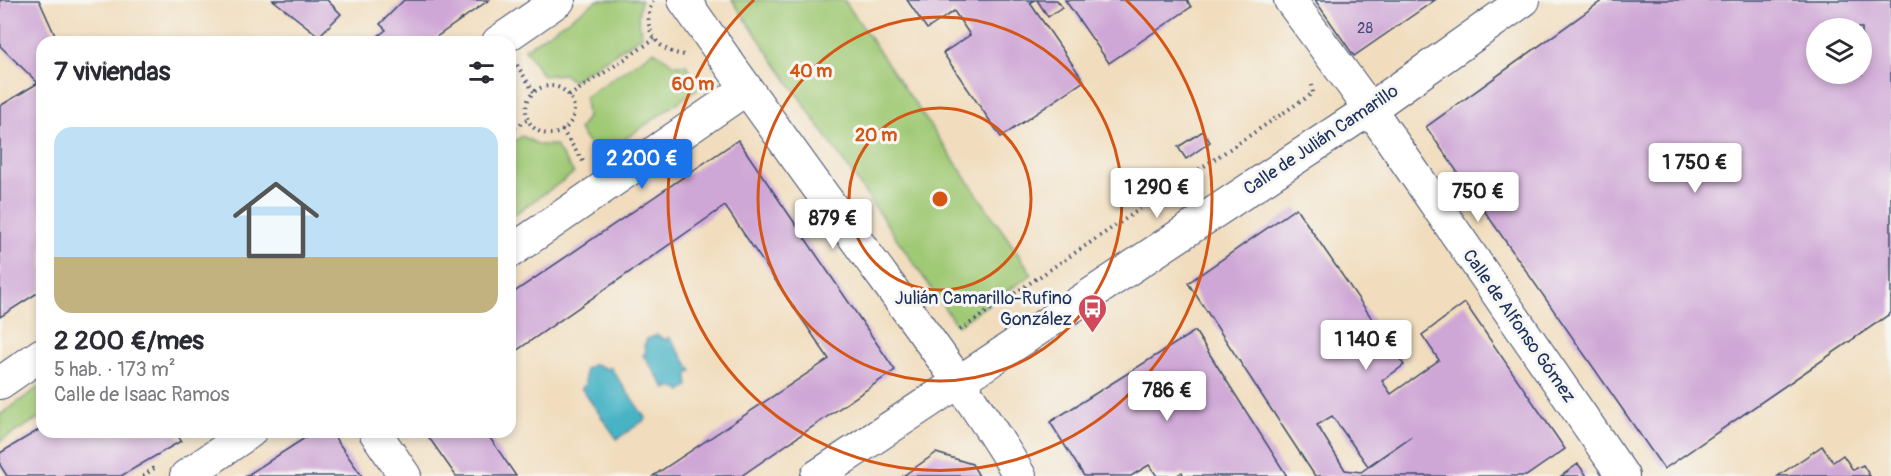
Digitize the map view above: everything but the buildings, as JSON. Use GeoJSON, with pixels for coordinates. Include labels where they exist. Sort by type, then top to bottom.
{"type":"FeatureCollection","features":[{"type":"Feature","properties":{"kind":"street"},"geometry":{"type":"LineString","coordinates":[[516,44],[559,0]]}},
{"type":"Feature","properties":{"kind":"street"},"geometry":{"type":"LineString","coordinates":[[684,0],[957,382],[1020,476]]}},
{"type":"Feature","properties":{"kind":"street","name":"Calle de Alfonso Gómez"},"geometry":{"type":"LineString","coordinates":[[1290,0],[1370,109],[1623,476]]}},
{"type":"Feature","properties":{"kind":"street","name":"Calle de Julián Camarillo"},"geometry":{"type":"LineString","coordinates":[[818,476],[1370,109],[1524,0]]}},
{"type":"Feature","properties":{"kind":"street"},"geometry":{"type":"LineString","coordinates":[[516,248],[746,89]]}},
{"type":"Feature","properties":{"kind":"street"},"geometry":{"type":"LineString","coordinates":[[0,383],[36,358]]}},
{"type":"Feature","properties":{"kind":"street"},"geometry":{"type":"LineString","coordinates":[[186,476],[241,438]]}},
{"type":"Feature","properties":{"kind":"street"},"geometry":{"type":"LineString","coordinates":[[379,438],[405,476]]}},
{"type":"Feature","properties":{"kind":"path"},"geometry":{"type":"LineString","coordinates":[[653,0],[649,17],[650,32],[662,49],[687,56]]}},
{"type":"Feature","properties":{"kind":"path"},"geometry":{"type":"LineString","coordinates":[[569,96],[656,39]]}},
{"type":"Feature","properties":{"kind":"path"},"geometry":{"type":"LineString","coordinates":[[516,66],[534,92]]}},
{"type":"Feature","properties":{"kind":"path"},"geometry":{"type":"LineString","coordinates":[[953,335],[1313,93],[1310,80]]}},
{"type":"Feature","properties":{"kind":"path"},"geometry":{"type":"LineString","coordinates":[[556,87],[569,96],[573,103],[572,118],[562,130],[546,133],[538,130],[528,119],[526,105],[534,92],[540,88],[556,87]]}},
{"type":"Feature","properties":{"kind":"path"},"geometry":{"type":"LineString","coordinates":[[516,127],[528,119]]}},
{"type":"Feature","properties":{"kind":"path"},"geometry":{"type":"LineString","coordinates":[[562,130],[589,170]]}},
{"type":"Feature","properties":{"kind":"green space"},"geometry":{"type":"Polygon","coordinates":[[[598,0],[641,0],[638,17],[642,36],[572,81],[564,74],[543,76],[525,49],[598,0]]]}},
{"type":"Feature","properties":{"kind":"green space"},"geometry":{"type":"Polygon","coordinates":[[[732,0],[844,0],[1032,274],[957,326],[732,0]]]}},
{"type":"Feature","properties":{"kind":"green space"},"geometry":{"type":"Polygon","coordinates":[[[654,51],[675,65],[686,65],[701,86],[598,158],[579,130],[587,117],[585,97],[654,51]]]}},
{"type":"Feature","properties":{"kind":"green space"},"geometry":{"type":"Polygon","coordinates":[[[522,136],[539,145],[555,145],[574,173],[516,213],[516,140],[522,136]]]}},
{"type":"Feature","properties":{"kind":"green space"},"geometry":{"type":"Polygon","coordinates":[[[36,389],[36,420],[0,441],[0,415],[36,389]]]}},
{"type":"Feature","properties":{"kind":"water"},"geometry":{"type":"Polygon","coordinates":[[[657,335],[665,340],[669,337],[692,371],[688,374],[688,386],[682,391],[670,387],[666,389],[643,355],[646,352],[644,346],[647,339],[657,335]]]}},
{"type":"Feature","properties":{"kind":"water"},"geometry":{"type":"Polygon","coordinates":[[[595,364],[607,369],[610,367],[646,419],[617,439],[581,388],[585,385],[585,369],[595,364]]]}},
{"type":"Feature","properties":{"kind":"place","name":"Julián Camarillo-Rufino González"},"geometry":{"type":"Point","coordinates":[1093,334]}}]}
